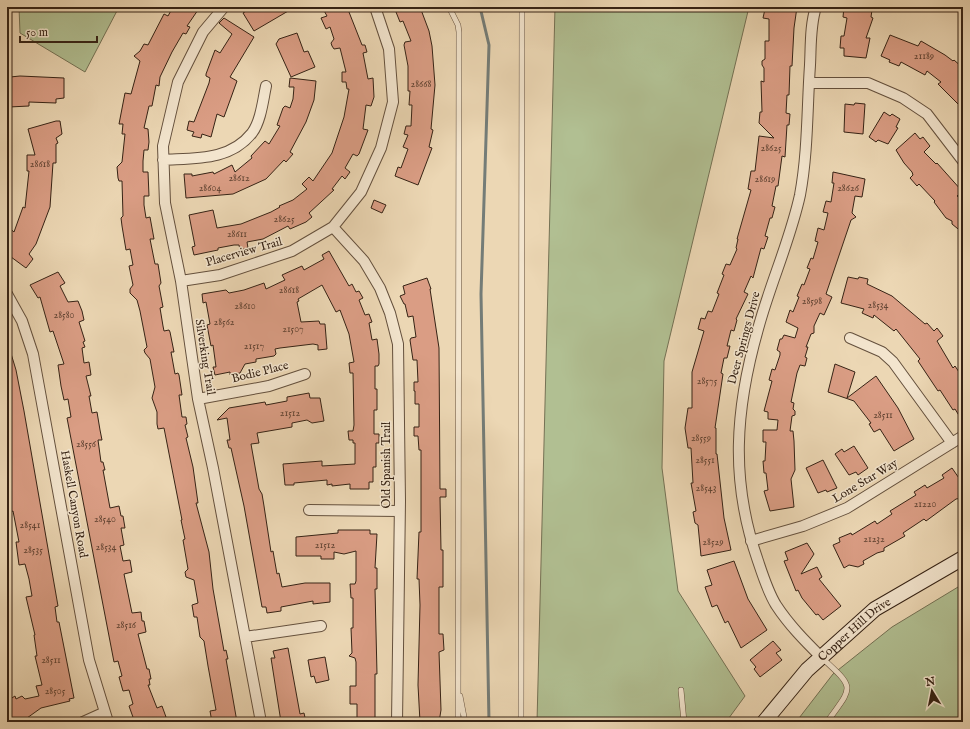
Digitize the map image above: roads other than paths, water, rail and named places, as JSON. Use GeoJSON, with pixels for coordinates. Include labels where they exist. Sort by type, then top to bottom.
{"type":"FeatureCollection","features":[{"type":"Feature","properties":{"kind":"main road","name":"Copper Hill Drive"},"geometry":{"type":"LineString","coordinates":[[764,722],[808,670],[875,609],[963,558]]}},
{"type":"Feature","properties":{"kind":"street","name":"Silverking Trail"},"geometry":{"type":"LineString","coordinates":[[224,7],[203,32],[178,82],[163,146],[165,203],[181,281],[198,399],[245,637],[260,722]]}},
{"type":"Feature","properties":{"kind":"street","name":"Placerview Trail"},"geometry":{"type":"LineString","coordinates":[[181,281],[220,275],[252,266],[292,251],[333,227],[364,186],[382,148],[393,102],[389,49],[374,7]]}},
{"type":"Feature","properties":{"kind":"street","name":"Deer Springs Drive"},"geometry":{"type":"LineString","coordinates":[[816,7],[811,36],[805,161],[800,194],[791,232],[758,327],[744,383],[739,429],[739,465],[741,502],[751,540],[767,588],[776,605],[792,626],[821,657]]}},
{"type":"Feature","properties":{"kind":"street"},"geometry":{"type":"LineString","coordinates":[[809,83],[868,83],[902,98],[927,114],[963,161]]}},
{"type":"Feature","properties":{"kind":"street"},"geometry":{"type":"LineString","coordinates":[[163,160],[218,156],[236,148],[252,132],[266,86]]}},
{"type":"Feature","properties":{"kind":"street","name":"Old Spanish Trail"},"geometry":{"type":"LineString","coordinates":[[333,227],[364,261],[380,288],[390,313],[398,344],[400,511],[396,722]]}},
{"type":"Feature","properties":{"kind":"street","name":"Haskell Canyon Road"},"geometry":{"type":"LineString","coordinates":[[7,294],[22,321],[33,354],[89,660],[106,717]]}},
{"type":"Feature","properties":{"kind":"street"},"geometry":{"type":"LineString","coordinates":[[850,338],[882,352],[893,362],[952,442]]}},
{"type":"Feature","properties":{"kind":"street","name":"Bodie Place"},"geometry":{"type":"LineString","coordinates":[[198,399],[269,386],[305,374]]}},
{"type":"Feature","properties":{"kind":"street","name":"Lone Star Way"},"geometry":{"type":"LineString","coordinates":[[751,540],[803,526],[847,508],[963,436]]}},
{"type":"Feature","properties":{"kind":"street"},"geometry":{"type":"LineString","coordinates":[[309,510],[400,511]]}},
{"type":"Feature","properties":{"kind":"street"},"geometry":{"type":"LineString","coordinates":[[245,637],[321,626]]}},
{"type":"Feature","properties":{"kind":"street"},"geometry":{"type":"LineString","coordinates":[[83,722],[106,717]]}},
{"type":"Feature","properties":{"kind":"lane"},"geometry":{"type":"LineString","coordinates":[[450,7],[458,25],[459,32],[458,722]]}},
{"type":"Feature","properties":{"kind":"lane"},"geometry":{"type":"LineString","coordinates":[[521,722],[522,7]]}},
{"type":"Feature","properties":{"kind":"lane"},"geometry":{"type":"LineString","coordinates":[[821,657],[841,675],[848,687],[847,694],[827,722]]}},
{"type":"Feature","properties":{"kind":"lane"},"geometry":{"type":"LineString","coordinates":[[458,689],[465,722]]}},
{"type":"Feature","properties":{"kind":"lane"},"geometry":{"type":"LineString","coordinates":[[681,690],[684,722]]}},
{"type":"Feature","properties":{"kind":"waterway"},"geometry":{"type":"LineString","coordinates":[[480,7],[489,45],[481,294],[489,722]]}}]}
